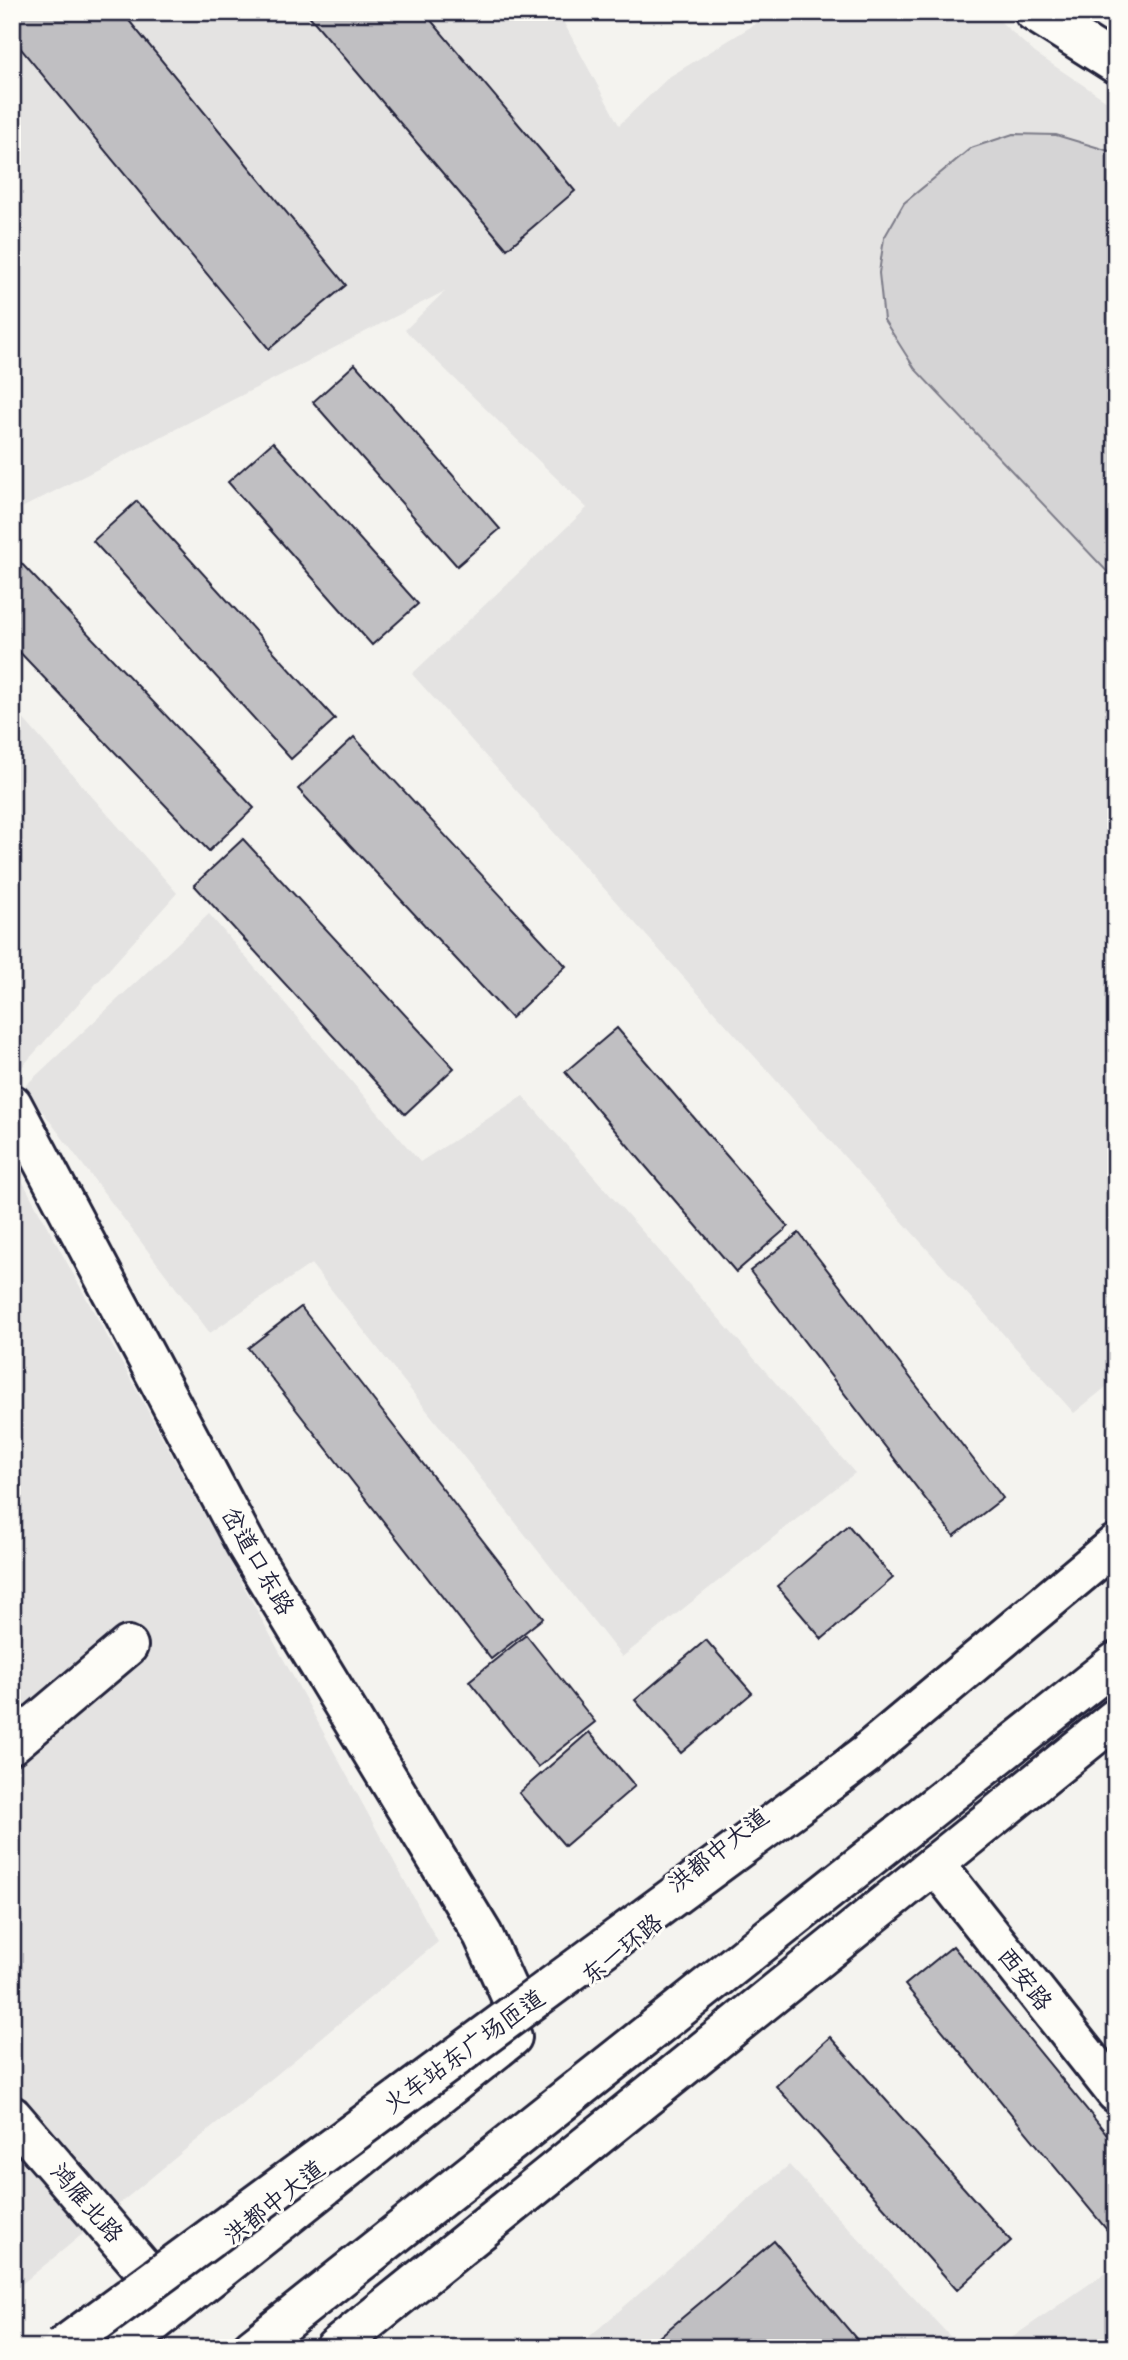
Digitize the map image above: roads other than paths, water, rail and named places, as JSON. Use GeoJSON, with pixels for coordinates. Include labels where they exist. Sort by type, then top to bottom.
{"type":"FeatureCollection","features":[{"type":"Feature","properties":{"kind":"main road"},"geometry":{"type":"LineString","coordinates":[[1034,12],[1116,64]]}},
{"type":"Feature","properties":{"kind":"main road","name":"岔道口东路"},"geometry":{"type":"LineString","coordinates":[[12,1104],[245,1543],[483,1935],[517,2010]]}},
{"type":"Feature","properties":{"kind":"main road","name":"洪都中大道"},"geometry":{"type":"LineString","coordinates":[[90,2348],[1116,1534]]}},
{"type":"Feature","properties":{"kind":"main road","name":"东一环路"},"geometry":{"type":"LineString","coordinates":[[122,2348],[867,1754],[1116,1544]]}},
{"type":"Feature","properties":{"kind":"main road"},"geometry":{"type":"LineString","coordinates":[[12,1744],[128,1646]]}},
{"type":"Feature","properties":{"kind":"main road"},"geometry":{"type":"LineString","coordinates":[[252,2348],[1116,1662]]}},
{"type":"Feature","properties":{"kind":"main road"},"geometry":{"type":"LineString","coordinates":[[335,2348],[1116,1718]]}},
{"type":"Feature","properties":{"kind":"main road","name":"火车站东广场匝道"},"geometry":{"type":"LineString","coordinates":[[61,2348],[867,1754]]}},
{"type":"Feature","properties":{"kind":"main road","name":"西安路"},"geometry":{"type":"LineString","coordinates":[[935,1864],[1116,2093]]}},
{"type":"Feature","properties":{"kind":"main road","name":"鸿雁北路"},"geometry":{"type":"LineString","coordinates":[[12,2116],[163,2290]]}}]}
